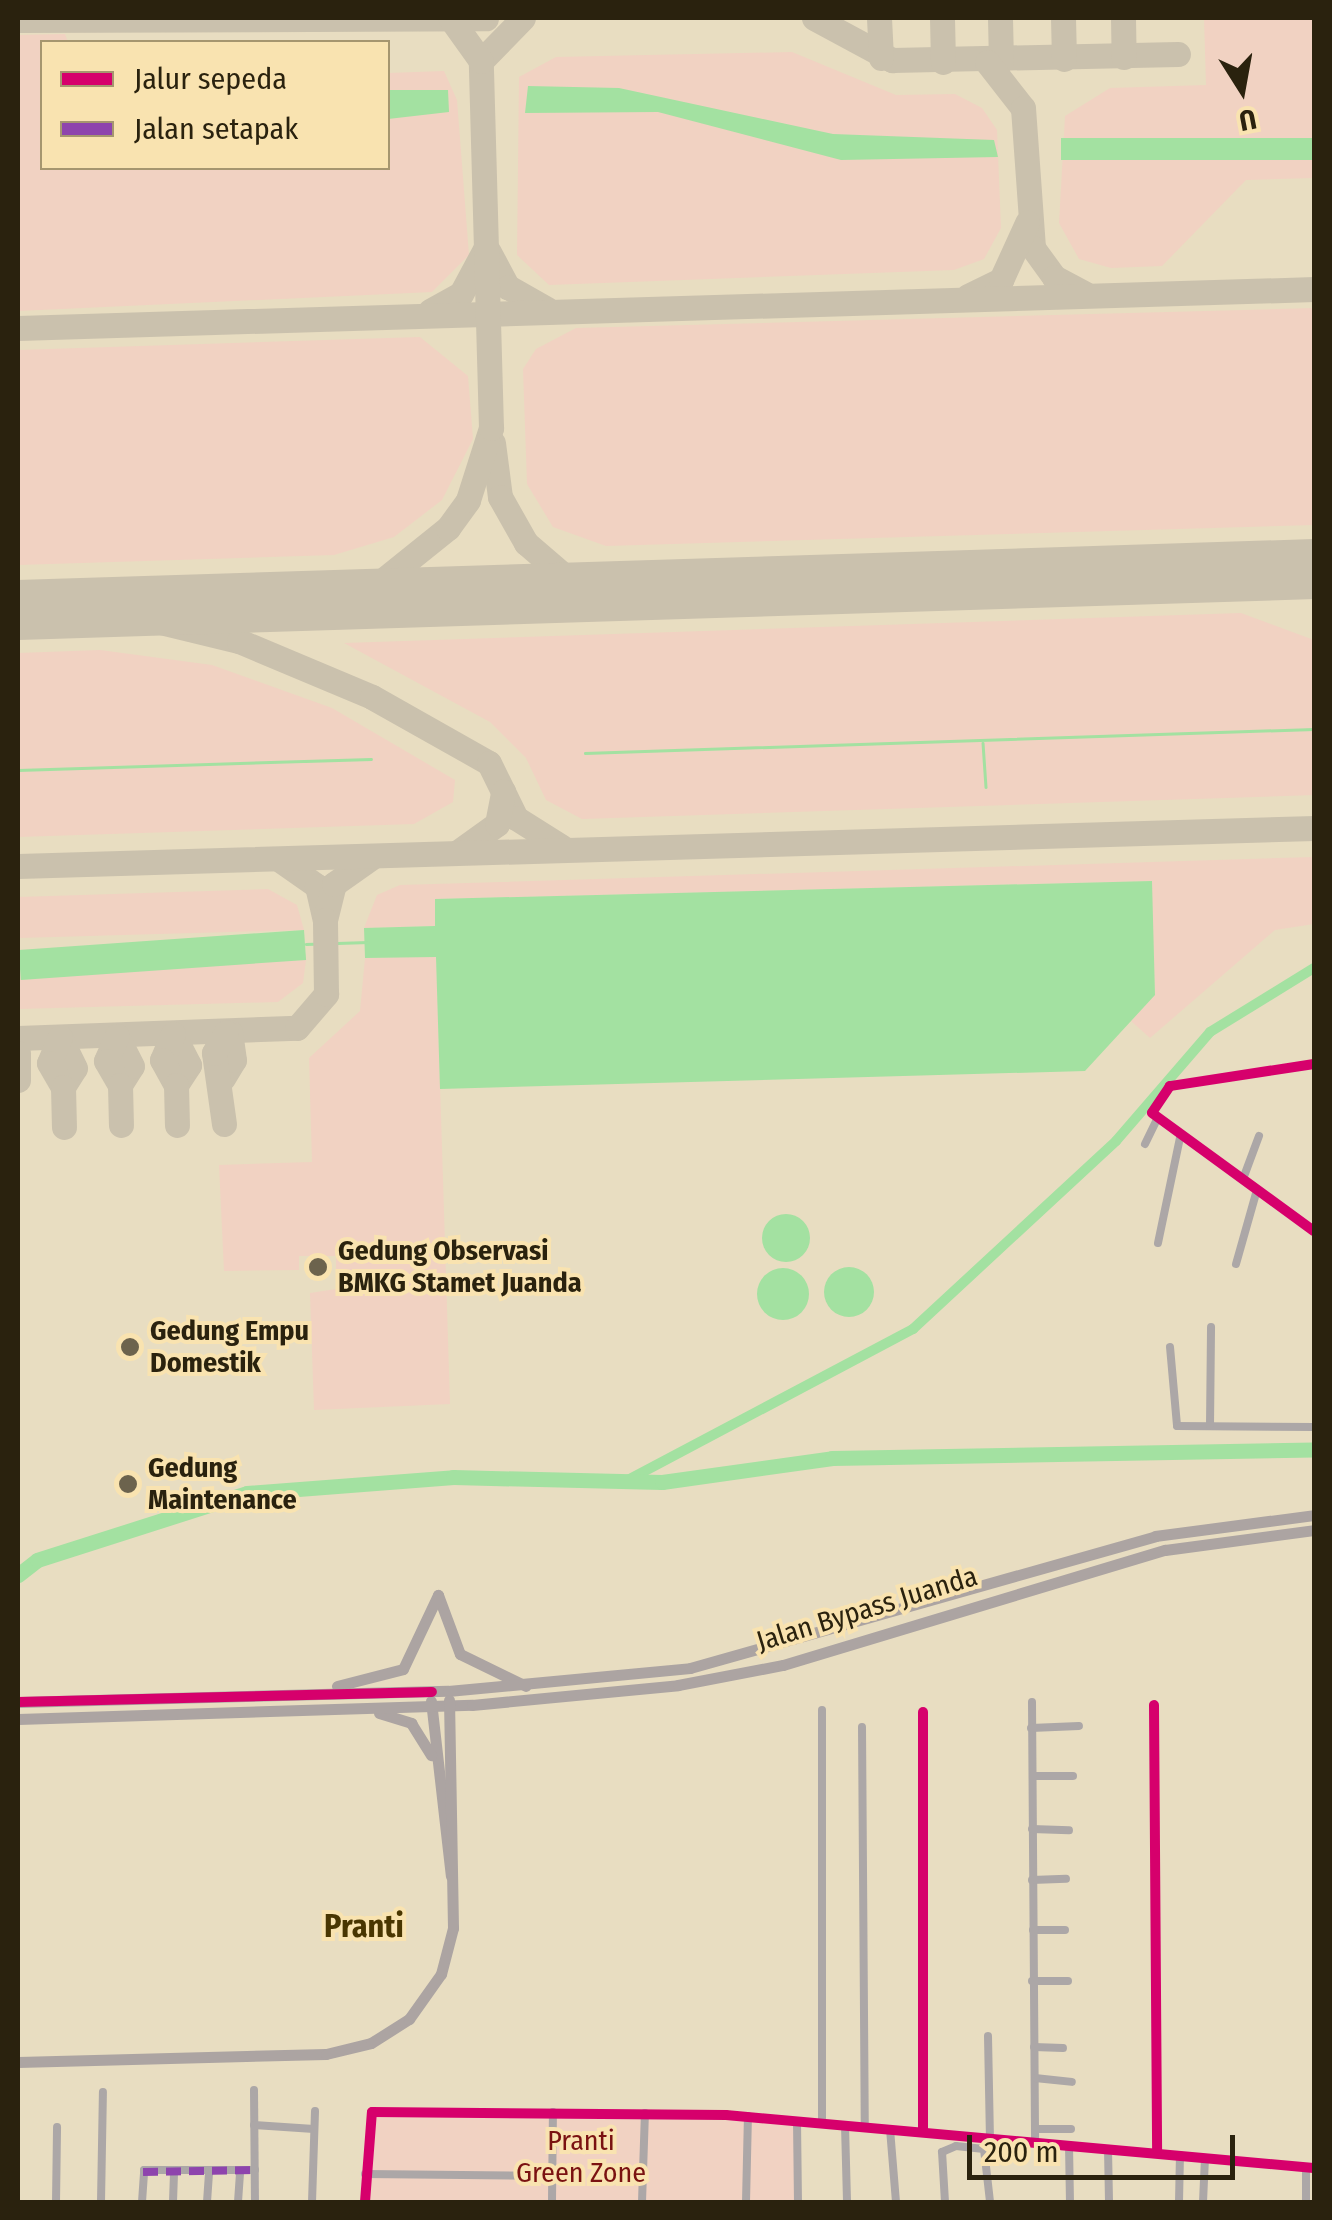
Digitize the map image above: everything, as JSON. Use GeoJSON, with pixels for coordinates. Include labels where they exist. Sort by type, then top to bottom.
{"type":"FeatureCollection","features":[{"type":"Feature","properties":{"kind":"main road","name":"Jalan Bypass Juanda"},"geometry":{"type":"LineString","coordinates":[[309,1691],[432,1692],[526,1686],[768,1652],[1097,1550],[1314,1515]]}},
{"type":"Feature","properties":{"kind":"main road"},"geometry":{"type":"LineString","coordinates":[[1266,1521],[1270,1535]]}},
{"type":"Feature","properties":{"kind":"main road","name":"Jalan Bypass Juanda"},"geometry":{"type":"LineString","coordinates":[[18,1719],[450,1706],[729,1677],[1068,1576],[1270,1535],[1314,1530]]}},
{"type":"Feature","properties":{"kind":"main road"},"geometry":{"type":"LineString","coordinates":[[18,1702],[309,1691],[403,1668],[438,1595],[460,1654],[526,1686]]}},
{"type":"Feature","properties":{"kind":"main road"},"geometry":{"type":"LineString","coordinates":[[18,2062],[284,2056],[371,2043],[409,2019],[441,1974],[454,1885],[448,1691]]}},
{"type":"Feature","properties":{"kind":"main road"},"geometry":{"type":"LineString","coordinates":[[432,1692],[434,1764],[454,1885]]}},
{"type":"Feature","properties":{"kind":"main road"},"geometry":{"type":"LineString","coordinates":[[354,1709],[411,1724],[434,1764]]}},
{"type":"Feature","properties":{"kind":"street"},"geometry":{"type":"LineString","coordinates":[[1145,1144],[1157,1119],[1154,1104],[1170,1086],[1314,1064]]}},
{"type":"Feature","properties":{"kind":"street"},"geometry":{"type":"LineString","coordinates":[[1157,1119],[1314,1230]]}},
{"type":"Feature","properties":{"kind":"street"},"geometry":{"type":"LineString","coordinates":[[1243,1179],[1259,1136]]}},
{"type":"Feature","properties":{"kind":"street"},"geometry":{"type":"LineString","coordinates":[[1158,1243],[1180,1138]]}},
{"type":"Feature","properties":{"kind":"street"},"geometry":{"type":"LineString","coordinates":[[1236,1264],[1257,1190]]}},
{"type":"Feature","properties":{"kind":"street"},"geometry":{"type":"LineString","coordinates":[[1210,1426],[1211,1327]]}},
{"type":"Feature","properties":{"kind":"street"},"geometry":{"type":"LineString","coordinates":[[1170,1346],[1174,1424],[1314,1426]]}},
{"type":"Feature","properties":{"kind":"street"},"geometry":{"type":"LineString","coordinates":[[1032,1702],[1035,2142]]}},
{"type":"Feature","properties":{"kind":"street"},"geometry":{"type":"LineString","coordinates":[[1154,1705],[1157,2153]]}},
{"type":"Feature","properties":{"kind":"street"},"geometry":{"type":"LineString","coordinates":[[822,1710],[822,2123]]}},
{"type":"Feature","properties":{"kind":"street"},"geometry":{"type":"LineString","coordinates":[[922,2132],[924,1712]]}},
{"type":"Feature","properties":{"kind":"street"},"geometry":{"type":"LineString","coordinates":[[1032,1728],[1079,1726]]}},
{"type":"Feature","properties":{"kind":"street"},"geometry":{"type":"LineString","coordinates":[[862,1727],[866,2127]]}},
{"type":"Feature","properties":{"kind":"street"},"geometry":{"type":"LineString","coordinates":[[1033,1776],[1073,1776]]}},
{"type":"Feature","properties":{"kind":"street"},"geometry":{"type":"LineString","coordinates":[[1032,1830],[1068,1830]]}},
{"type":"Feature","properties":{"kind":"street"},"geometry":{"type":"LineString","coordinates":[[1032,1880],[1066,1879]]}},
{"type":"Feature","properties":{"kind":"street"},"geometry":{"type":"LineString","coordinates":[[1032,1930],[1065,1930]]}},
{"type":"Feature","properties":{"kind":"street"},"geometry":{"type":"LineString","coordinates":[[1032,1980],[1068,1982]]}},
{"type":"Feature","properties":{"kind":"street"},"geometry":{"type":"LineString","coordinates":[[988,2036],[990,2138]]}},
{"type":"Feature","properties":{"kind":"street"},"geometry":{"type":"LineString","coordinates":[[1034,2047],[1063,2048]]}},
{"type":"Feature","properties":{"kind":"street"},"geometry":{"type":"LineString","coordinates":[[1035,2078],[1072,2082]]}},
{"type":"Feature","properties":{"kind":"street"},"geometry":{"type":"LineString","coordinates":[[254,2090],[255,2202]]}},
{"type":"Feature","properties":{"kind":"street"},"geometry":{"type":"LineString","coordinates":[[102,2202],[103,2092]]}},
{"type":"Feature","properties":{"kind":"street"},"geometry":{"type":"LineString","coordinates":[[312,2202],[315,2111]]}},
{"type":"Feature","properties":{"kind":"street"},"geometry":{"type":"LineString","coordinates":[[552,2202],[553,2112]]}},
{"type":"Feature","properties":{"kind":"street"},"geometry":{"type":"LineString","coordinates":[[365,2202],[368,2116],[553,2112],[748,2116],[922,2132],[956,2141],[990,2138],[1310,2167],[1306,2202]]}},
{"type":"Feature","properties":{"kind":"street"},"geometry":{"type":"LineString","coordinates":[[642,2202],[645,2114]]}},
{"type":"Feature","properties":{"kind":"street"},"geometry":{"type":"LineString","coordinates":[[746,2202],[748,2116]]}},
{"type":"Feature","properties":{"kind":"street"},"geometry":{"type":"LineString","coordinates":[[797,2121],[798,2202]]}},
{"type":"Feature","properties":{"kind":"street"},"geometry":{"type":"LineString","coordinates":[[254,2125],[314,2128]]}},
{"type":"Feature","properties":{"kind":"street"},"geometry":{"type":"LineString","coordinates":[[844,2125],[847,2202]]}},
{"type":"Feature","properties":{"kind":"street"},"geometry":{"type":"LineString","coordinates":[[56,2202],[57,2127]]}},
{"type":"Feature","properties":{"kind":"street"},"geometry":{"type":"LineString","coordinates":[[1035,2128],[1071,2130]]}},
{"type":"Feature","properties":{"kind":"street"},"geometry":{"type":"LineString","coordinates":[[890,2130],[896,2202]]}},
{"type":"Feature","properties":{"kind":"street"},"geometry":{"type":"LineString","coordinates":[[945,2202],[942,2152],[956,2141]]}},
{"type":"Feature","properties":{"kind":"street"},"geometry":{"type":"LineString","coordinates":[[971,2142],[986,2152],[990,2202]]}},
{"type":"Feature","properties":{"kind":"street"},"geometry":{"type":"LineString","coordinates":[[1068,2146],[1070,2202]]}},
{"type":"Feature","properties":{"kind":"street"},"geometry":{"type":"LineString","coordinates":[[1108,2149],[1109,2202]]}},
{"type":"Feature","properties":{"kind":"street"},"geometry":{"type":"LineString","coordinates":[[1180,2156],[1180,2202]]}},
{"type":"Feature","properties":{"kind":"street"},"geometry":{"type":"LineString","coordinates":[[1204,2202],[1205,2158]]}},
{"type":"Feature","properties":{"kind":"street"},"geometry":{"type":"LineString","coordinates":[[173,2202],[174,2170]]}},
{"type":"Feature","properties":{"kind":"street"},"geometry":{"type":"LineString","coordinates":[[207,2202],[209,2170]]}},
{"type":"Feature","properties":{"kind":"street"},"geometry":{"type":"LineString","coordinates":[[142,2202],[144,2171],[256,2170]]}},
{"type":"Feature","properties":{"kind":"street"},"geometry":{"type":"LineString","coordinates":[[238,2202],[240,2171]]}},
{"type":"Feature","properties":{"kind":"street"},"geometry":{"type":"LineString","coordinates":[[365,2174],[552,2176]]}},
{"type":"Feature","properties":{"kind":"green space"},"geometry":{"type":"Polygon","coordinates":[[[1204,18],[1314,18],[1314,178],[1246,180],[1162,266],[1111,268],[1079,259],[1059,223],[1065,116],[1110,88],[1206,85],[1204,18]]]}},
{"type":"Feature","properties":{"kind":"green space"},"geometry":{"type":"Polygon","coordinates":[[[65,34],[67,40],[40,40],[40,170],[390,170],[390,73],[444,71],[457,100],[469,255],[432,292],[18,311],[18,35],[65,34]]]}},
{"type":"Feature","properties":{"kind":"green space"},"geometry":{"type":"Polygon","coordinates":[[[792,52],[896,95],[955,94],[982,108],[997,130],[1001,228],[984,259],[954,270],[549,285],[517,255],[519,77],[556,57],[792,52]]]}},
{"type":"Feature","properties":{"kind":"green space"},"geometry":{"type":"Polygon","coordinates":[[[1314,308],[1314,525],[606,546],[553,527],[527,484],[523,369],[536,349],[576,328],[1314,308]]]}},
{"type":"Feature","properties":{"kind":"green space"},"geometry":{"type":"Polygon","coordinates":[[[420,337],[468,376],[473,439],[442,500],[394,537],[334,555],[18,565],[18,350],[420,337]]]}},
{"type":"Feature","properties":{"kind":"green space"},"geometry":{"type":"Polygon","coordinates":[[[1241,613],[1314,640],[1314,795],[582,819],[546,800],[526,758],[490,722],[344,643],[1241,613]]]}},
{"type":"Feature","properties":{"kind":"green space"},"geometry":{"type":"Polygon","coordinates":[[[100,650],[212,665],[332,708],[455,780],[453,802],[414,824],[18,837],[18,653],[100,650]]]}},
{"type":"Feature","properties":{"kind":"green space"},"geometry":{"type":"Polygon","coordinates":[[[1314,857],[1314,924],[1275,930],[1150,1038],[1131,1021],[1155,995],[1151,881],[435,899],[435,926],[364,928],[377,895],[400,885],[1314,857]]]}},
{"type":"Feature","properties":{"kind":"green space"},"geometry":{"type":"Polygon","coordinates":[[[268,889],[297,905],[304,930],[18,938],[18,897],[268,889]]]}},
{"type":"Feature","properties":{"kind":"green space"},"geometry":{"type":"Polygon","coordinates":[[[436,956],[450,1404],[314,1410],[310,1293],[336,1289],[336,1256],[299,1256],[299,1270],[224,1271],[219,1165],[312,1162],[309,1058],[360,1011],[365,958],[436,956]]]}},
{"type":"Feature","properties":{"kind":"green space"},"geometry":{"type":"Polygon","coordinates":[[[306,960],[303,983],[278,1002],[18,1009],[18,968],[306,960]]]}},
{"type":"Feature","properties":{"kind":"green space","name":"Pranti Green Zone"},"geometry":{"type":"Polygon","coordinates":[[[370,2114],[797,2121],[796,2202],[368,2202],[370,2114]]]}},
{"type":"Feature","properties":{"kind":"shaded area"},"geometry":{"type":"Polygon","coordinates":[[[528,86],[619,88],[833,134],[994,140],[998,157],[841,160],[658,112],[525,113],[528,86]]]}},
{"type":"Feature","properties":{"kind":"shaded area"},"geometry":{"type":"Polygon","coordinates":[[[390,90],[448,90],[449,112],[390,119],[390,90]]]}},
{"type":"Feature","properties":{"kind":"shaded area"},"geometry":{"type":"Polygon","coordinates":[[[1061,138],[1314,138],[1314,160],[1061,160],[1061,138]]]}},
{"type":"Feature","properties":{"kind":"shaded area"},"geometry":{"type":"Polygon","coordinates":[[[1152,881],[1155,995],[1085,1071],[440,1089],[436,957],[365,958],[364,928],[435,926],[435,899],[1152,881]]]}},
{"type":"Feature","properties":{"kind":"shaded area"},"geometry":{"type":"Polygon","coordinates":[[[304,930],[306,960],[21,980],[19,950],[304,930]]]}},
{"type":"Feature","properties":{"kind":"shaded area"},"geometry":{"type":"Polygon","coordinates":[[[786,1214],[803,1221],[810,1238],[803,1255],[786,1262],[769,1255],[762,1238],[769,1221],[786,1214]]]}},
{"type":"Feature","properties":{"kind":"shaded area"},"geometry":{"type":"Polygon","coordinates":[[[849,1267],[867,1274],[874,1292],[867,1310],[849,1317],[831,1310],[824,1292],[831,1274],[849,1267]]]}},
{"type":"Feature","properties":{"kind":"shaded area"},"geometry":{"type":"Polygon","coordinates":[[[783,1268],[801,1276],[809,1294],[801,1312],[783,1320],[765,1312],[757,1294],[765,1276],[783,1268]]]}},
{"type":"Feature","properties":{"kind":"waterway"},"geometry":{"type":"LineString","coordinates":[[585,753],[1314,729]]}},
{"type":"Feature","properties":{"kind":"waterway"},"geometry":{"type":"LineString","coordinates":[[983,743],[986,787]]}},
{"type":"Feature","properties":{"kind":"waterway"},"geometry":{"type":"LineString","coordinates":[[18,770],[371,759]]}},
{"type":"Feature","properties":{"kind":"waterway"},"geometry":{"type":"LineString","coordinates":[[306,944],[368,942]]}},
{"type":"Feature","properties":{"kind":"waterway"},"geometry":{"type":"LineString","coordinates":[[626,1481],[913,1329],[1116,1141],[1210,1032],[1314,968]]}},
{"type":"Feature","properties":{"kind":"waterway"},"geometry":{"type":"LineString","coordinates":[[18,1575],[37,1560],[247,1493],[453,1477],[662,1482],[832,1458],[1314,1450]]}},
{"type":"Feature","properties":{"kind":"taxiway"},"geometry":{"type":"LineString","coordinates":[[18,20],[486,18]]}},
{"type":"Feature","properties":{"kind":"taxiway"},"geometry":{"type":"LineString","coordinates":[[481,61],[523,18]]}},
{"type":"Feature","properties":{"kind":"taxiway"},"geometry":{"type":"LineString","coordinates":[[814,18],[892,60],[1178,54]]}},
{"type":"Feature","properties":{"kind":"taxiway"},"geometry":{"type":"LineString","coordinates":[[879,18],[881,58]]}},
{"type":"Feature","properties":{"kind":"taxiway"},"geometry":{"type":"LineString","coordinates":[[942,18],[943,62]]}},
{"type":"Feature","properties":{"kind":"taxiway"},"geometry":{"type":"LineString","coordinates":[[1000,18],[1001,61]]}},
{"type":"Feature","properties":{"kind":"taxiway"},"geometry":{"type":"LineString","coordinates":[[1063,18],[1064,59]]}},
{"type":"Feature","properties":{"kind":"taxiway"},"geometry":{"type":"LineString","coordinates":[[1123,18],[1124,57]]}},
{"type":"Feature","properties":{"kind":"taxiway"},"geometry":{"type":"LineString","coordinates":[[339,600],[382,581],[448,528],[468,500],[491,428],[481,61],[451,19]]}},
{"type":"Feature","properties":{"kind":"taxiway"},"geometry":{"type":"LineString","coordinates":[[987,62],[1023,108],[1033,248],[1054,277],[1084,293]]}},
{"type":"Feature","properties":{"kind":"taxiway"},"geometry":{"type":"LineString","coordinates":[[968,296],[1001,280],[1027,223]]}},
{"type":"Feature","properties":{"kind":"taxiway"},"geometry":{"type":"LineString","coordinates":[[430,311],[461,294],[484,251]]}},
{"type":"Feature","properties":{"kind":"taxiway"},"geometry":{"type":"LineString","coordinates":[[489,252],[508,287],[547,309]]}},
{"type":"Feature","properties":{"kind":"taxiway"},"geometry":{"type":"LineString","coordinates":[[18,328],[1314,289]]}},
{"type":"Feature","properties":{"kind":"taxiway"},"geometry":{"type":"LineString","coordinates":[[493,443],[500,497],[526,543],[562,574],[613,591]]}},
{"type":"Feature","properties":{"kind":"taxiway"},"geometry":{"type":"LineString","coordinates":[[99,607],[239,641],[372,697],[489,763],[516,818],[562,847]]}},
{"type":"Feature","properties":{"kind":"taxiway"},"geometry":{"type":"LineString","coordinates":[[458,852],[497,824],[503,792]]}},
{"type":"Feature","properties":{"kind":"taxiway"},"geometry":{"type":"LineString","coordinates":[[18,866],[1314,828]]}},
{"type":"Feature","properties":{"kind":"taxiway"},"geometry":{"type":"LineString","coordinates":[[280,860],[317,886],[325,920],[334,884],[371,858]]}},
{"type":"Feature","properties":{"kind":"taxiway"},"geometry":{"type":"LineString","coordinates":[[18,1038],[297,1028],[326,994],[325,920]]}},
{"type":"Feature","properties":{"kind":"taxiway"},"geometry":{"type":"LineString","coordinates":[[224,1124],[214,1053],[226,1032]]}},
{"type":"Feature","properties":{"kind":"taxiway"},"geometry":{"type":"LineString","coordinates":[[223,1078],[234,1060],[230,1032]]}},
{"type":"Feature","properties":{"kind":"taxiway"},"geometry":{"type":"LineString","coordinates":[[176,1085],[189,1065],[173,1034],[162,1060],[176,1085],[177,1125]]}},
{"type":"Feature","properties":{"kind":"taxiway"},"geometry":{"type":"LineString","coordinates":[[120,1085],[132,1066],[117,1036],[106,1061],[120,1085],[121,1125]]}},
{"type":"Feature","properties":{"kind":"taxiway"},"geometry":{"type":"LineString","coordinates":[[63,1087],[75,1068],[60,1037],[49,1063],[63,1087],[64,1127]]}},
{"type":"Feature","properties":{"kind":"taxiway"},"geometry":{"type":"LineString","coordinates":[[18,1053],[18,1080]]}},
{"type":"Feature","properties":{"kind":"runway"},"geometry":{"type":"LineString","coordinates":[[18,610],[1314,569]]}},
{"type":"Feature","properties":{"kind":"marked path"},"geometry":{"type":"LineString","coordinates":[[143,2172],[255,2170]]}},
{"type":"Feature","properties":{"kind":"cycle path"},"geometry":{"type":"LineString","coordinates":[[1314,1064],[1170,1086],[1152,1113],[1314,1231]]}},
{"type":"Feature","properties":{"kind":"cycle path"},"geometry":{"type":"LineString","coordinates":[[18,1702],[432,1692]]}},
{"type":"Feature","properties":{"kind":"cycle path"},"geometry":{"type":"LineString","coordinates":[[1154,1705],[1157,2153]]}},
{"type":"Feature","properties":{"kind":"cycle path"},"geometry":{"type":"LineString","coordinates":[[923,1712],[923,2132]]}},
{"type":"Feature","properties":{"kind":"cycle path"},"geometry":{"type":"LineString","coordinates":[[365,2202],[372,2112],[726,2115],[1314,2168]]}},
{"type":"Feature","properties":{"kind":"place","name":"Gedung Observasi BMKG Stamet Juanda"},"geometry":{"type":"Point","coordinates":[318,1267]}},
{"type":"Feature","properties":{"kind":"place","name":"Gedung Empu Domestik"},"geometry":{"type":"Point","coordinates":[130,1347]}},
{"type":"Feature","properties":{"kind":"place","name":"Gedung Maintenance"},"geometry":{"type":"Point","coordinates":[128,1484]}},
{"type":"Feature","properties":{"kind":"district","name":"Pranti"},"geometry":{"type":"Point","coordinates":[364,1926]}}]}
